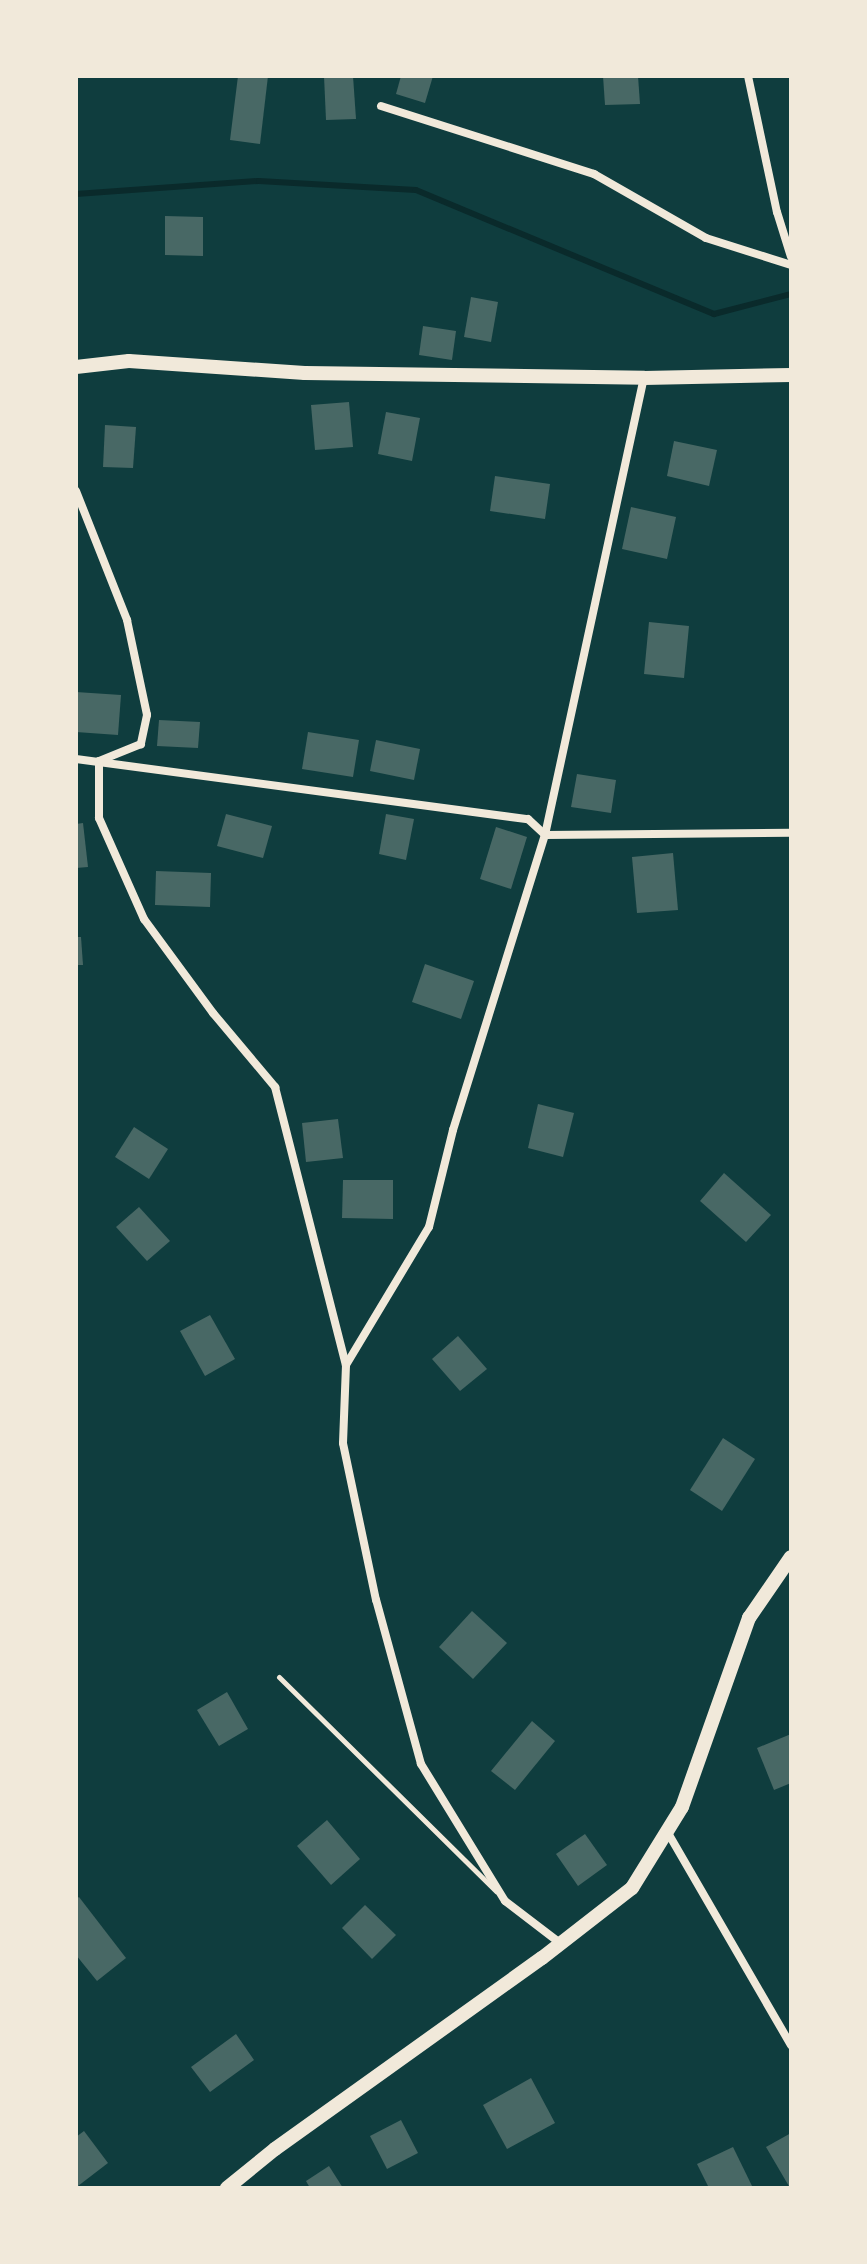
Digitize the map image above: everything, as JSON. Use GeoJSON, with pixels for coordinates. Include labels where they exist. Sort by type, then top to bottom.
{"type":"FeatureCollection","features":[{"type":"Feature","properties":{"kind":"street"},"geometry":{"type":"LineString","coordinates":[[748,76],[777,212],[791,257]]}},
{"type":"Feature","properties":{"kind":"street"},"geometry":{"type":"LineString","coordinates":[[381,106],[594,174],[706,238],[791,265]]}},
{"type":"Feature","properties":{"kind":"street"},"geometry":{"type":"LineString","coordinates":[[76,367],[129,361],[305,373],[644,378],[791,375]]}},
{"type":"Feature","properties":{"kind":"street"},"geometry":{"type":"LineString","coordinates":[[346,1365],[429,1227],[453,1130],[545,835],[644,378]]}},
{"type":"Feature","properties":{"kind":"street"},"geometry":{"type":"LineString","coordinates":[[76,491],[127,620],[147,715],[141,744],[99,761]]}},
{"type":"Feature","properties":{"kind":"street"},"geometry":{"type":"LineString","coordinates":[[76,759],[528,819],[545,835],[791,833]]}},
{"type":"Feature","properties":{"kind":"street"},"geometry":{"type":"LineString","coordinates":[[99,761],[99,818],[144,919],[213,1013],[275,1087],[346,1365],[343,1443],[376,1600],[421,1764],[505,1901],[560,1943]]}},
{"type":"Feature","properties":{"kind":"street"},"geometry":{"type":"LineString","coordinates":[[227,2188],[275,2149],[632,1888],[682,1807],[749,1618],[791,1557]]}},
{"type":"Feature","properties":{"kind":"street"},"geometry":{"type":"LineString","coordinates":[[668,1833],[791,2045]]}},
{"type":"Feature","properties":{"kind":"lane"},"geometry":{"type":"LineString","coordinates":[[279,1677],[505,1901]]}},
{"type":"Feature","properties":{"kind":"building"},"geometry":{"type":"Polygon","coordinates":[[[238,76],[268,76],[260,144],[230,140],[238,76]]]}},
{"type":"Feature","properties":{"kind":"building"},"geometry":{"type":"Polygon","coordinates":[[[324,76],[353,76],[356,119],[326,120],[324,76]]]}},
{"type":"Feature","properties":{"kind":"building"},"geometry":{"type":"Polygon","coordinates":[[[401,76],[433,76],[425,103],[396,94],[401,76]]]}},
{"type":"Feature","properties":{"kind":"building"},"geometry":{"type":"Polygon","coordinates":[[[603,76],[638,76],[640,104],[605,105],[603,76]]]}},
{"type":"Feature","properties":{"kind":"building"},"geometry":{"type":"Polygon","coordinates":[[[165,216],[203,217],[203,256],[165,255],[165,216]]]}},
{"type":"Feature","properties":{"kind":"building"},"geometry":{"type":"Polygon","coordinates":[[[471,297],[498,302],[491,342],[464,337],[471,297]]]}},
{"type":"Feature","properties":{"kind":"building"},"geometry":{"type":"Polygon","coordinates":[[[423,326],[456,331],[452,360],[419,355],[423,326]]]}},
{"type":"Feature","properties":{"kind":"building"},"geometry":{"type":"Polygon","coordinates":[[[349,402],[353,447],[315,450],[311,405],[349,402]]]}},
{"type":"Feature","properties":{"kind":"building"},"geometry":{"type":"Polygon","coordinates":[[[386,412],[420,418],[412,461],[378,454],[386,412]]]}},
{"type":"Feature","properties":{"kind":"building"},"geometry":{"type":"Polygon","coordinates":[[[105,425],[136,427],[133,468],[103,467],[105,425]]]}},
{"type":"Feature","properties":{"kind":"building"},"geometry":{"type":"Polygon","coordinates":[[[674,441],[717,450],[709,486],[667,476],[674,441]]]}},
{"type":"Feature","properties":{"kind":"building"},"geometry":{"type":"Polygon","coordinates":[[[495,476],[550,484],[545,519],[490,511],[495,476]]]}},
{"type":"Feature","properties":{"kind":"building"},"geometry":{"type":"Polygon","coordinates":[[[631,507],[676,517],[667,559],[622,549],[631,507]]]}},
{"type":"Feature","properties":{"kind":"building"},"geometry":{"type":"Polygon","coordinates":[[[649,622],[689,626],[684,678],[644,674],[649,622]]]}},
{"type":"Feature","properties":{"kind":"building"},"geometry":{"type":"Polygon","coordinates":[[[76,692],[121,695],[118,735],[76,732],[76,692]]]}},
{"type":"Feature","properties":{"kind":"building"},"geometry":{"type":"Polygon","coordinates":[[[159,720],[200,722],[198,748],[157,746],[159,720]]]}},
{"type":"Feature","properties":{"kind":"building"},"geometry":{"type":"Polygon","coordinates":[[[308,732],[359,740],[353,777],[302,769],[308,732]]]}},
{"type":"Feature","properties":{"kind":"building"},"geometry":{"type":"Polygon","coordinates":[[[376,740],[420,749],[414,780],[370,771],[376,740]]]}},
{"type":"Feature","properties":{"kind":"building"},"geometry":{"type":"Polygon","coordinates":[[[577,774],[616,780],[611,813],[571,807],[577,774]]]}},
{"type":"Feature","properties":{"kind":"building"},"geometry":{"type":"Polygon","coordinates":[[[226,814],[272,826],[263,858],[217,846],[226,814]]]}},
{"type":"Feature","properties":{"kind":"building"},"geometry":{"type":"Polygon","coordinates":[[[386,814],[414,819],[406,860],[379,854],[386,814]]]}},
{"type":"Feature","properties":{"kind":"building"},"geometry":{"type":"Polygon","coordinates":[[[83,823],[88,867],[76,868],[76,824],[83,823]]]}},
{"type":"Feature","properties":{"kind":"building"},"geometry":{"type":"Polygon","coordinates":[[[496,827],[527,837],[511,889],[480,879],[496,827]]]}},
{"type":"Feature","properties":{"kind":"building"},"geometry":{"type":"Polygon","coordinates":[[[673,853],[678,910],[637,913],[632,857],[673,853]]]}},
{"type":"Feature","properties":{"kind":"building"},"geometry":{"type":"Polygon","coordinates":[[[156,871],[211,873],[210,907],[155,905],[156,871]]]}},
{"type":"Feature","properties":{"kind":"building"},"geometry":{"type":"Polygon","coordinates":[[[76,937],[81,937],[83,965],[76,965],[76,937]]]}},
{"type":"Feature","properties":{"kind":"building"},"geometry":{"type":"Polygon","coordinates":[[[425,964],[474,981],[461,1019],[412,1002],[425,964]]]}},
{"type":"Feature","properties":{"kind":"building"},"geometry":{"type":"Polygon","coordinates":[[[538,1104],[574,1113],[563,1157],[528,1148],[538,1104]]]}},
{"type":"Feature","properties":{"kind":"building"},"geometry":{"type":"Polygon","coordinates":[[[338,1119],[343,1158],[306,1162],[302,1123],[338,1119]]]}},
{"type":"Feature","properties":{"kind":"building"},"geometry":{"type":"Polygon","coordinates":[[[134,1127],[168,1149],[149,1179],[115,1157],[134,1127]]]}},
{"type":"Feature","properties":{"kind":"building"},"geometry":{"type":"Polygon","coordinates":[[[724,1173],[771,1215],[746,1242],[700,1201],[724,1173]]]}},
{"type":"Feature","properties":{"kind":"building"},"geometry":{"type":"Polygon","coordinates":[[[343,1180],[393,1180],[393,1219],[342,1218],[343,1180]]]}},
{"type":"Feature","properties":{"kind":"building"},"geometry":{"type":"Polygon","coordinates":[[[139,1207],[170,1241],[147,1261],[116,1227],[139,1207]]]}},
{"type":"Feature","properties":{"kind":"building"},"geometry":{"type":"Polygon","coordinates":[[[210,1315],[235,1359],[205,1376],[180,1331],[210,1315]]]}},
{"type":"Feature","properties":{"kind":"building"},"geometry":{"type":"Polygon","coordinates":[[[458,1336],[487,1369],[460,1391],[432,1359],[458,1336]]]}},
{"type":"Feature","properties":{"kind":"building"},"geometry":{"type":"Polygon","coordinates":[[[723,1438],[755,1459],[722,1511],[690,1490],[723,1438]]]}},
{"type":"Feature","properties":{"kind":"building"},"geometry":{"type":"Polygon","coordinates":[[[472,1611],[507,1643],[473,1679],[439,1647],[472,1611]]]}},
{"type":"Feature","properties":{"kind":"building"},"geometry":{"type":"Polygon","coordinates":[[[227,1692],[248,1729],[219,1746],[197,1710],[227,1692]]]}},
{"type":"Feature","properties":{"kind":"building"},"geometry":{"type":"Polygon","coordinates":[[[532,1721],[555,1741],[515,1790],[491,1771],[532,1721]]]}},
{"type":"Feature","properties":{"kind":"building"},"geometry":{"type":"Polygon","coordinates":[[[791,1734],[791,1783],[774,1790],[757,1748],[791,1734]]]}},
{"type":"Feature","properties":{"kind":"building"},"geometry":{"type":"Polygon","coordinates":[[[327,1820],[360,1859],[331,1885],[297,1846],[327,1820]]]}},
{"type":"Feature","properties":{"kind":"building"},"geometry":{"type":"Polygon","coordinates":[[[585,1834],[607,1865],[578,1886],[556,1854],[585,1834]]]}},
{"type":"Feature","properties":{"kind":"building"},"geometry":{"type":"Polygon","coordinates":[[[79,1897],[126,1958],[97,1981],[76,1955],[76,1899],[79,1897]]]}},
{"type":"Feature","properties":{"kind":"building"},"geometry":{"type":"Polygon","coordinates":[[[365,1905],[396,1935],[372,1959],[342,1928],[365,1905]]]}},
{"type":"Feature","properties":{"kind":"building"},"geometry":{"type":"Polygon","coordinates":[[[236,2034],[254,2060],[210,2092],[191,2067],[236,2034]]]}},
{"type":"Feature","properties":{"kind":"building"},"geometry":{"type":"Polygon","coordinates":[[[531,2078],[555,2123],[507,2149],[483,2105],[531,2078]]]}},
{"type":"Feature","properties":{"kind":"building"},"geometry":{"type":"Polygon","coordinates":[[[401,2120],[418,2153],[387,2169],[370,2136],[401,2120]]]}},
{"type":"Feature","properties":{"kind":"building"},"geometry":{"type":"Polygon","coordinates":[[[84,2131],[108,2163],[78,2186],[76,2137],[84,2131]]]}},
{"type":"Feature","properties":{"kind":"building"},"geometry":{"type":"Polygon","coordinates":[[[791,2133],[791,2188],[790,2188],[766,2147],[791,2133]]]}},
{"type":"Feature","properties":{"kind":"building"},"geometry":{"type":"Polygon","coordinates":[[[733,2147],[753,2188],[709,2188],[697,2164],[733,2147]]]}},
{"type":"Feature","properties":{"kind":"building"},"geometry":{"type":"Polygon","coordinates":[[[329,2166],[343,2188],[310,2188],[306,2181],[329,2166]]]}},
{"type":"Feature","properties":{"kind":"waterway"},"geometry":{"type":"LineString","coordinates":[[76,194],[259,181],[416,190],[714,314],[791,294]]}}]}
